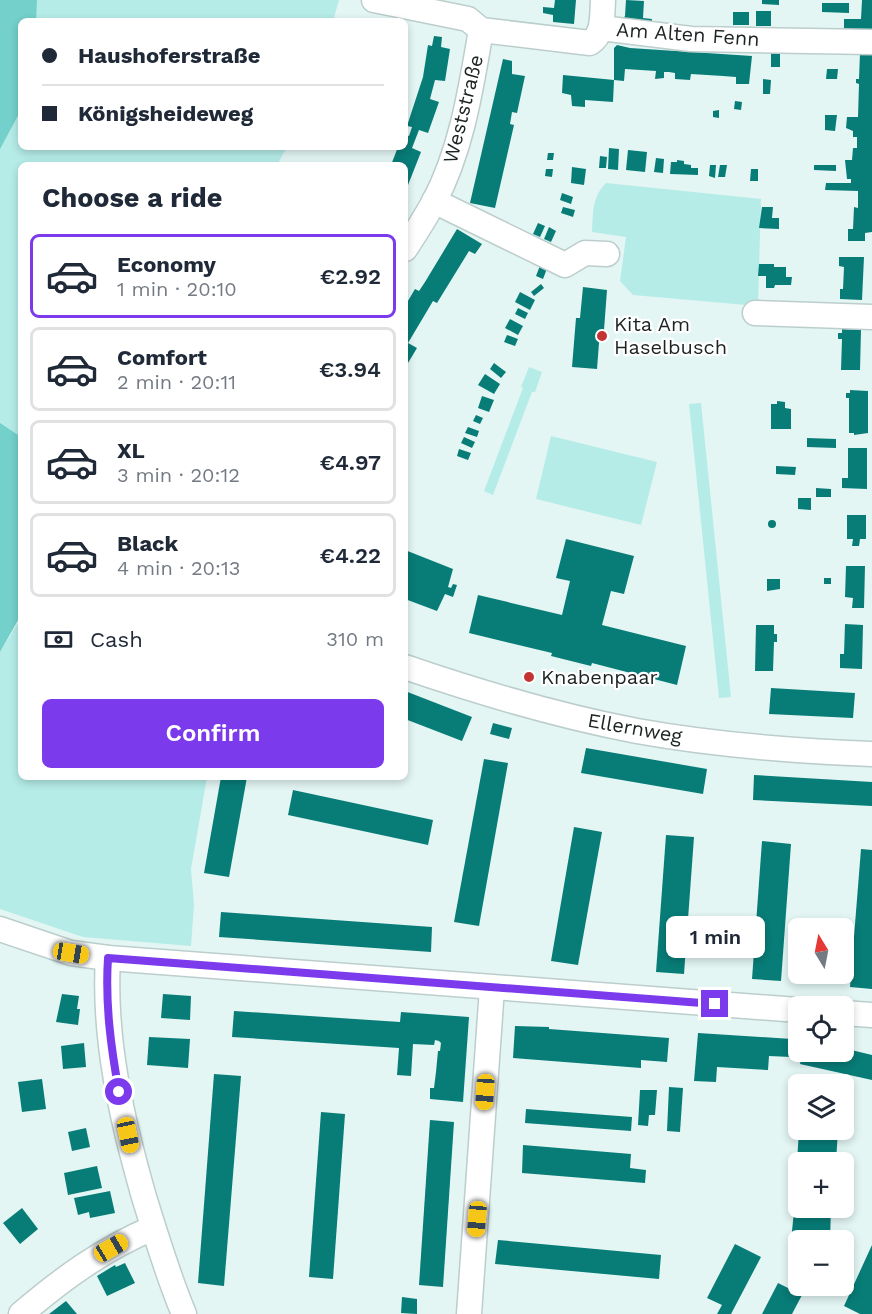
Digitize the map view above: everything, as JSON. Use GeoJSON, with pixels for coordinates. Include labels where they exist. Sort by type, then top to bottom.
{"type":"FeatureCollection","features":[{"type":"Feature","properties":{"kind":"street","name":"Am Alten Fenn"},"geometry":{"type":"LineString","coordinates":[[374,0],[468,19],[481,30],[590,43],[596,39],[601,28],[691,39],[872,42]]}},
{"type":"Feature","properties":{"kind":"street"},"geometry":{"type":"LineString","coordinates":[[601,28],[603,0]]}},
{"type":"Feature","properties":{"kind":"street","name":"Weststraße"},"geometry":{"type":"LineString","coordinates":[[408,244],[434,201],[451,162],[467,106],[481,30]]}},
{"type":"Feature","properties":{"kind":"street"},"geometry":{"type":"LineString","coordinates":[[434,201],[565,265],[585,253],[607,254]]}},
{"type":"Feature","properties":{"kind":"street"},"geometry":{"type":"LineString","coordinates":[[755,313],[869,316]]}},
{"type":"Feature","properties":{"kind":"street","name":"Ellernweg"},"geometry":{"type":"LineString","coordinates":[[408,668],[539,709],[637,731],[782,750],[872,754]]}},
{"type":"Feature","properties":{"kind":"street"},"geometry":{"type":"LineString","coordinates":[[0,929],[71,953],[108,958],[788,1009]]}},
{"type":"Feature","properties":{"kind":"street"},"geometry":{"type":"LineString","coordinates":[[108,958],[106,988],[119,1092],[133,1157],[153,1228],[184,1314]]}},
{"type":"Feature","properties":{"kind":"street"},"geometry":{"type":"LineString","coordinates":[[469,1314],[492,988]]}},
{"type":"Feature","properties":{"kind":"street"},"geometry":{"type":"LineString","coordinates":[[854,1014],[872,1015]]}},
{"type":"Feature","properties":{"kind":"street"},"geometry":{"type":"LineString","coordinates":[[21,1314],[97,1255],[153,1228]]}},
{"type":"Feature","properties":{"kind":"shaded area"},"geometry":{"type":"Polygon","coordinates":[[[0,0],[37,0],[36,18],[18,18],[18,116],[0,149],[0,0]]]}},
{"type":"Feature","properties":{"kind":"shaded area"},"geometry":{"type":"Polygon","coordinates":[[[21,0],[339,0],[334,18],[18,18],[18,150],[285,150],[279,162],[18,162],[18,488],[0,477],[0,96],[21,0]]]}},
{"type":"Feature","properties":{"kind":"shaded area"},"geometry":{"type":"Polygon","coordinates":[[[606,183],[761,199],[758,306],[633,295],[620,281],[626,237],[592,232],[596,200],[606,183]]]}},
{"type":"Feature","properties":{"kind":"shaded area"},"geometry":{"type":"Polygon","coordinates":[[[529,367],[542,372],[535,392],[532,392],[493,495],[484,491],[529,367]]]}},
{"type":"Feature","properties":{"kind":"shaded area"},"geometry":{"type":"Polygon","coordinates":[[[701,403],[731,697],[719,698],[689,404],[701,403]]]}},
{"type":"Feature","properties":{"kind":"shaded area"},"geometry":{"type":"Polygon","coordinates":[[[0,423],[18,435],[18,620],[0,652],[0,423]]]}},
{"type":"Feature","properties":{"kind":"shaded area"},"geometry":{"type":"Polygon","coordinates":[[[551,436],[657,462],[641,525],[536,499],[551,436]]]}},
{"type":"Feature","properties":{"kind":"shaded area"},"geometry":{"type":"Polygon","coordinates":[[[18,623],[18,780],[206,780],[191,869],[194,905],[191,946],[83,937],[0,909],[0,652],[18,623]]]}},
{"type":"Feature","properties":{"kind":"building"},"geometry":{"type":"Polygon","coordinates":[[[555,0],[576,0],[574,24],[553,22],[553,15],[543,13],[543,7],[554,8],[555,0]]]}},
{"type":"Feature","properties":{"kind":"building"},"geometry":{"type":"Polygon","coordinates":[[[626,0],[644,1],[643,18],[652,19],[651,27],[622,21],[625,16],[626,0]]]}},
{"type":"Feature","properties":{"kind":"building"},"geometry":{"type":"Polygon","coordinates":[[[762,0],[779,0],[779,5],[762,4],[762,0]]]}},
{"type":"Feature","properties":{"kind":"building"},"geometry":{"type":"Polygon","coordinates":[[[862,0],[872,0],[872,29],[844,29],[844,19],[861,19],[862,0]]]}},
{"type":"Feature","properties":{"kind":"building"},"geometry":{"type":"Polygon","coordinates":[[[822,3],[849,3],[849,13],[822,12],[822,3]]]}},
{"type":"Feature","properties":{"kind":"building"},"geometry":{"type":"Polygon","coordinates":[[[756,11],[771,11],[771,26],[756,26],[756,11]]]}},
{"type":"Feature","properties":{"kind":"building"},"geometry":{"type":"Polygon","coordinates":[[[733,12],[749,12],[749,25],[733,25],[733,12]]]}},
{"type":"Feature","properties":{"kind":"building"},"geometry":{"type":"Polygon","coordinates":[[[434,36],[442,37],[441,47],[450,49],[445,81],[435,80],[430,99],[439,102],[428,133],[419,130],[412,148],[421,152],[408,185],[408,162],[392,162],[397,150],[408,150],[408,136],[412,127],[408,126],[408,123],[423,77],[428,45],[432,46],[434,36]]]}},
{"type":"Feature","properties":{"kind":"building"},"geometry":{"type":"Polygon","coordinates":[[[617,45],[630,48],[752,56],[749,84],[736,84],[736,77],[723,76],[691,74],[690,80],[675,79],[675,73],[669,72],[664,72],[664,78],[655,79],[656,71],[625,69],[624,81],[614,80],[614,48],[617,45]]]}},
{"type":"Feature","properties":{"kind":"building"},"geometry":{"type":"Polygon","coordinates":[[[771,53],[780,53],[780,67],[771,67],[771,53]]]}},
{"type":"Feature","properties":{"kind":"building"},"geometry":{"type":"Polygon","coordinates":[[[860,53],[872,54],[872,232],[865,233],[865,241],[848,241],[848,229],[853,229],[854,207],[858,208],[858,191],[825,190],[826,183],[851,183],[851,179],[847,179],[845,160],[852,160],[853,148],[857,148],[857,137],[853,137],[853,131],[846,128],[847,117],[858,117],[859,84],[856,83],[856,79],[859,79],[860,53]]]}},
{"type":"Feature","properties":{"kind":"building"},"geometry":{"type":"Polygon","coordinates":[[[503,59],[512,61],[512,74],[525,76],[517,113],[512,112],[510,124],[514,125],[495,208],[470,203],[503,59]]]}},
{"type":"Feature","properties":{"kind":"building"},"geometry":{"type":"Polygon","coordinates":[[[827,69],[838,69],[837,79],[826,79],[827,69]]]}},
{"type":"Feature","properties":{"kind":"building"},"geometry":{"type":"Polygon","coordinates":[[[563,75],[614,80],[613,102],[585,100],[585,107],[572,106],[571,95],[562,93],[563,75]]]}},
{"type":"Feature","properties":{"kind":"building"},"geometry":{"type":"Polygon","coordinates":[[[763,79],[771,80],[770,94],[763,94],[763,79]]]}},
{"type":"Feature","properties":{"kind":"building"},"geometry":{"type":"Polygon","coordinates":[[[735,101],[742,102],[741,110],[734,109],[735,101]]]}},
{"type":"Feature","properties":{"kind":"building"},"geometry":{"type":"Polygon","coordinates":[[[719,110],[719,118],[713,117],[713,111],[719,110]]]}},
{"type":"Feature","properties":{"kind":"building"},"geometry":{"type":"Polygon","coordinates":[[[825,115],[837,115],[835,131],[825,130],[825,115]]]}},
{"type":"Feature","properties":{"kind":"building"},"geometry":{"type":"Polygon","coordinates":[[[609,148],[619,149],[618,170],[608,169],[609,148]]]}},
{"type":"Feature","properties":{"kind":"building"},"geometry":{"type":"Polygon","coordinates":[[[628,150],[647,152],[645,172],[626,170],[628,150]]]}},
{"type":"Feature","properties":{"kind":"building"},"geometry":{"type":"Polygon","coordinates":[[[548,153],[554,153],[553,160],[547,160],[548,153]]]}},
{"type":"Feature","properties":{"kind":"building"},"geometry":{"type":"Polygon","coordinates":[[[600,156],[607,157],[606,168],[599,168],[600,156]]]}},
{"type":"Feature","properties":{"kind":"building"},"geometry":{"type":"Polygon","coordinates":[[[656,158],[664,159],[663,173],[654,172],[656,158]]]}},
{"type":"Feature","properties":{"kind":"building"},"geometry":{"type":"Polygon","coordinates":[[[677,160],[691,165],[691,168],[698,168],[698,175],[670,174],[671,162],[677,162],[677,160]]]}},
{"type":"Feature","properties":{"kind":"building"},"geometry":{"type":"Polygon","coordinates":[[[710,165],[716,165],[715,178],[709,176],[710,165]]]}},
{"type":"Feature","properties":{"kind":"building"},"geometry":{"type":"Polygon","coordinates":[[[720,165],[727,165],[725,177],[718,177],[720,165]]]}},
{"type":"Feature","properties":{"kind":"building"},"geometry":{"type":"Polygon","coordinates":[[[814,165],[836,165],[836,171],[814,170],[814,165]]]}},
{"type":"Feature","properties":{"kind":"building"},"geometry":{"type":"Polygon","coordinates":[[[572,167],[586,169],[584,185],[571,183],[572,167]]]}},
{"type":"Feature","properties":{"kind":"building"},"geometry":{"type":"Polygon","coordinates":[[[546,169],[553,169],[552,177],[545,176],[546,169]]]}},
{"type":"Feature","properties":{"kind":"building"},"geometry":{"type":"Polygon","coordinates":[[[751,169],[758,169],[758,181],[750,181],[751,169]]]}},
{"type":"Feature","properties":{"kind":"building"},"geometry":{"type":"Polygon","coordinates":[[[562,193],[573,197],[571,204],[560,200],[562,193]]]}},
{"type":"Feature","properties":{"kind":"building"},"geometry":{"type":"Polygon","coordinates":[[[563,207],[575,210],[573,217],[561,213],[563,207]]]}},
{"type":"Feature","properties":{"kind":"building"},"geometry":{"type":"Polygon","coordinates":[[[762,207],[773,207],[772,218],[779,218],[779,229],[759,228],[762,207]]]}},
{"type":"Feature","properties":{"kind":"building"},"geometry":{"type":"Polygon","coordinates":[[[538,223],[545,226],[540,237],[533,234],[538,223]]]}},
{"type":"Feature","properties":{"kind":"building"},"geometry":{"type":"Polygon","coordinates":[[[549,227],[556,231],[551,242],[544,239],[549,227]]]}},
{"type":"Feature","properties":{"kind":"building"},"geometry":{"type":"Polygon","coordinates":[[[457,229],[482,244],[475,254],[469,251],[437,303],[433,301],[408,343],[408,301],[415,289],[419,291],[457,229]]]}},
{"type":"Feature","properties":{"kind":"building"},"geometry":{"type":"Polygon","coordinates":[[[839,257],[864,257],[862,300],[840,299],[844,267],[839,266],[839,257]]]}},
{"type":"Feature","properties":{"kind":"building"},"geometry":{"type":"Polygon","coordinates":[[[541,263],[548,266],[543,279],[536,276],[541,263]]]}},
{"type":"Feature","properties":{"kind":"building"},"geometry":{"type":"Polygon","coordinates":[[[759,264],[786,267],[786,277],[792,277],[791,285],[775,285],[774,288],[766,288],[766,276],[758,276],[759,264]]]}},
{"type":"Feature","properties":{"kind":"building"},"geometry":{"type":"Polygon","coordinates":[[[541,284],[544,288],[534,296],[531,292],[541,284]]]}},
{"type":"Feature","properties":{"kind":"building"},"geometry":{"type":"Polygon","coordinates":[[[583,287],[607,290],[604,330],[600,330],[597,369],[572,367],[576,318],[580,318],[583,287]]]}},
{"type":"Feature","properties":{"kind":"building"},"geometry":{"type":"Polygon","coordinates":[[[520,292],[535,300],[530,310],[515,302],[520,292]]]}},
{"type":"Feature","properties":{"kind":"building"},"geometry":{"type":"Polygon","coordinates":[[[518,308],[528,313],[525,319],[515,314],[518,308]]]}},
{"type":"Feature","properties":{"kind":"building"},"geometry":{"type":"Polygon","coordinates":[[[510,319],[523,326],[518,335],[505,328],[510,319]]]}},
{"type":"Feature","properties":{"kind":"building"},"geometry":{"type":"Polygon","coordinates":[[[842,329],[861,330],[860,370],[841,370],[842,339],[838,339],[838,333],[842,333],[842,329]]]}},
{"type":"Feature","properties":{"kind":"building"},"geometry":{"type":"Polygon","coordinates":[[[507,335],[518,339],[515,346],[504,342],[507,335]]]}},
{"type":"Feature","properties":{"kind":"building"},"geometry":{"type":"Polygon","coordinates":[[[408,343],[417,348],[408,363],[408,343]]]}},
{"type":"Feature","properties":{"kind":"building"},"geometry":{"type":"Polygon","coordinates":[[[494,363],[506,372],[501,378],[490,369],[494,363]]]}},
{"type":"Feature","properties":{"kind":"building"},"geometry":{"type":"Polygon","coordinates":[[[485,374],[500,384],[494,394],[478,385],[485,374]]]}},
{"type":"Feature","properties":{"kind":"building"},"geometry":{"type":"Polygon","coordinates":[[[850,390],[868,391],[868,433],[854,435],[854,433],[849,433],[849,398],[846,398],[846,393],[850,393],[850,390]]]}},
{"type":"Feature","properties":{"kind":"building"},"geometry":{"type":"Polygon","coordinates":[[[482,396],[494,400],[489,412],[478,408],[482,396]]]}},
{"type":"Feature","properties":{"kind":"building"},"geometry":{"type":"Polygon","coordinates":[[[777,401],[785,402],[785,408],[791,409],[791,429],[771,429],[771,404],[777,404],[777,401]]]}},
{"type":"Feature","properties":{"kind":"building"},"geometry":{"type":"Polygon","coordinates":[[[476,415],[483,418],[480,424],[473,421],[476,415]]]}},
{"type":"Feature","properties":{"kind":"building"},"geometry":{"type":"Polygon","coordinates":[[[468,427],[479,431],[477,437],[465,433],[468,427]]]}},
{"type":"Feature","properties":{"kind":"building"},"geometry":{"type":"Polygon","coordinates":[[[464,437],[475,442],[472,448],[461,443],[464,437]]]}},
{"type":"Feature","properties":{"kind":"building"},"geometry":{"type":"Polygon","coordinates":[[[807,438],[836,439],[836,448],[807,447],[807,438]]]}},
{"type":"Feature","properties":{"kind":"building"},"geometry":{"type":"Polygon","coordinates":[[[848,448],[867,448],[867,489],[842,488],[842,478],[848,478],[848,448]]]}},
{"type":"Feature","properties":{"kind":"building"},"geometry":{"type":"Polygon","coordinates":[[[459,449],[471,453],[468,460],[457,456],[459,449]]]}},
{"type":"Feature","properties":{"kind":"building"},"geometry":{"type":"Polygon","coordinates":[[[776,466],[796,467],[795,475],[776,474],[776,466]]]}},
{"type":"Feature","properties":{"kind":"building"},"geometry":{"type":"Polygon","coordinates":[[[816,488],[831,489],[831,497],[816,497],[816,488]]]}},
{"type":"Feature","properties":{"kind":"building"},"geometry":{"type":"Polygon","coordinates":[[[798,498],[811,498],[811,510],[798,509],[798,498]]]}},
{"type":"Feature","properties":{"kind":"building"},"geometry":{"type":"Polygon","coordinates":[[[847,515],[866,515],[866,539],[860,539],[859,546],[852,546],[853,539],[847,539],[847,515]]]}},
{"type":"Feature","properties":{"kind":"building"},"geometry":{"type":"Polygon","coordinates":[[[772,520],[776,524],[772,528],[768,524],[772,520]]]}},
{"type":"Feature","properties":{"kind":"building"},"geometry":{"type":"Polygon","coordinates":[[[566,539],[634,556],[624,594],[611,591],[602,625],[686,646],[677,685],[592,663],[591,666],[551,656],[552,653],[469,633],[478,595],[562,615],[570,581],[556,578],[566,539]]]}},
{"type":"Feature","properties":{"kind":"building"},"geometry":{"type":"Polygon","coordinates":[[[408,551],[453,569],[448,587],[451,588],[453,584],[457,585],[453,597],[445,594],[437,611],[408,600],[408,551]]]}},
{"type":"Feature","properties":{"kind":"building"},"geometry":{"type":"Polygon","coordinates":[[[846,566],[865,566],[864,608],[852,608],[853,598],[845,597],[846,566]]]}},
{"type":"Feature","properties":{"kind":"building"},"geometry":{"type":"Polygon","coordinates":[[[824,578],[831,578],[831,584],[824,584],[824,578]]]}},
{"type":"Feature","properties":{"kind":"building"},"geometry":{"type":"Polygon","coordinates":[[[767,579],[780,579],[780,589],[767,591],[767,579]]]}},
{"type":"Feature","properties":{"kind":"building"},"geometry":{"type":"Polygon","coordinates":[[[845,624],[863,625],[862,669],[840,668],[840,654],[844,654],[845,624]]]}},
{"type":"Feature","properties":{"kind":"building"},"geometry":{"type":"Polygon","coordinates":[[[756,625],[774,625],[777,642],[774,642],[773,671],[755,671],[756,625]]]}},
{"type":"Feature","properties":{"kind":"building"},"geometry":{"type":"Polygon","coordinates":[[[771,688],[855,693],[853,718],[769,714],[771,688]]]}},
{"type":"Feature","properties":{"kind":"building"},"geometry":{"type":"Polygon","coordinates":[[[408,692],[472,717],[462,741],[408,720],[408,692]]]}},
{"type":"Feature","properties":{"kind":"building"},"geometry":{"type":"Polygon","coordinates":[[[493,723],[512,728],[509,739],[490,734],[493,723]]]}},
{"type":"Feature","properties":{"kind":"building"},"geometry":{"type":"Polygon","coordinates":[[[586,748],[707,769],[703,794],[581,773],[586,748]]]}},
{"type":"Feature","properties":{"kind":"building"},"geometry":{"type":"Polygon","coordinates":[[[484,759],[508,763],[479,926],[454,922],[484,759]]]}},
{"type":"Feature","properties":{"kind":"building"},"geometry":{"type":"Polygon","coordinates":[[[754,775],[872,782],[872,806],[753,800],[754,775]]]}},
{"type":"Feature","properties":{"kind":"building"},"geometry":{"type":"Polygon","coordinates":[[[220,780],[246,780],[229,877],[204,873],[220,780]]]}},
{"type":"Feature","properties":{"kind":"building"},"geometry":{"type":"Polygon","coordinates":[[[293,790],[433,820],[428,845],[288,815],[293,790]]]}},
{"type":"Feature","properties":{"kind":"building"},"geometry":{"type":"Polygon","coordinates":[[[574,827],[602,832],[578,965],[551,961],[574,827]]]}},
{"type":"Feature","properties":{"kind":"building"},"geometry":{"type":"Polygon","coordinates":[[[666,835],[694,837],[684,974],[656,972],[666,835]]]}},
{"type":"Feature","properties":{"kind":"building"},"geometry":{"type":"Polygon","coordinates":[[[762,841],[791,844],[781,981],[752,979],[762,841]]]}},
{"type":"Feature","properties":{"kind":"building"},"geometry":{"type":"Polygon","coordinates":[[[861,849],[872,850],[872,989],[850,987],[850,984],[854,984],[854,937],[861,849]]]}},
{"type":"Feature","properties":{"kind":"building"},"geometry":{"type":"Polygon","coordinates":[[[221,912],[432,927],[431,952],[219,937],[221,912]]]}},
{"type":"Feature","properties":{"kind":"building"},"geometry":{"type":"Polygon","coordinates":[[[62,994],[79,996],[78,1025],[56,1022],[62,994]]]}},
{"type":"Feature","properties":{"kind":"building"},"geometry":{"type":"Polygon","coordinates":[[[163,994],[191,996],[190,1020],[161,1018],[163,994]]]}},
{"type":"Feature","properties":{"kind":"building"},"geometry":{"type":"Polygon","coordinates":[[[234,1011],[400,1022],[401,1012],[469,1017],[463,1102],[430,1099],[430,1088],[434,1088],[438,1051],[440,1051],[439,1041],[435,1040],[434,1045],[413,1044],[411,1076],[397,1075],[399,1048],[232,1037],[234,1011]]]}},
{"type":"Feature","properties":{"kind":"building"},"geometry":{"type":"Polygon","coordinates":[[[515,1026],[669,1038],[667,1062],[641,1060],[641,1068],[513,1058],[515,1026]]]}},
{"type":"Feature","properties":{"kind":"building"},"geometry":{"type":"Polygon","coordinates":[[[698,1033],[788,1039],[788,1057],[769,1056],[768,1070],[717,1067],[716,1082],[694,1081],[698,1033]]]}},
{"type":"Feature","properties":{"kind":"building"},"geometry":{"type":"Polygon","coordinates":[[[149,1037],[190,1039],[188,1068],[147,1065],[149,1037]]]}},
{"type":"Feature","properties":{"kind":"building"},"geometry":{"type":"Polygon","coordinates":[[[84,1043],[86,1067],[63,1069],[61,1046],[84,1043]]]}},
{"type":"Feature","properties":{"kind":"building"},"geometry":{"type":"Polygon","coordinates":[[[854,1051],[872,1055],[872,1080],[854,1076],[854,1074],[800,1064],[800,1062],[854,1062],[854,1051]]]}},
{"type":"Feature","properties":{"kind":"building"},"geometry":{"type":"Polygon","coordinates":[[[214,1074],[241,1076],[224,1286],[198,1283],[214,1074]]]}},
{"type":"Feature","properties":{"kind":"building"},"geometry":{"type":"Polygon","coordinates":[[[42,1079],[46,1109],[22,1112],[18,1082],[42,1079]]]}},
{"type":"Feature","properties":{"kind":"building"},"geometry":{"type":"Polygon","coordinates":[[[669,1087],[683,1088],[680,1132],[667,1131],[669,1087]]]}},
{"type":"Feature","properties":{"kind":"building"},"geometry":{"type":"Polygon","coordinates":[[[640,1090],[657,1090],[655,1115],[649,1115],[648,1126],[638,1125],[640,1090]]]}},
{"type":"Feature","properties":{"kind":"building"},"geometry":{"type":"Polygon","coordinates":[[[526,1109],[632,1117],[631,1131],[525,1123],[526,1109]]]}},
{"type":"Feature","properties":{"kind":"building"},"geometry":{"type":"Polygon","coordinates":[[[321,1112],[345,1114],[333,1279],[309,1277],[321,1112]]]}},
{"type":"Feature","properties":{"kind":"building"},"geometry":{"type":"Polygon","coordinates":[[[430,1120],[454,1122],[443,1287],[419,1285],[430,1120]]]}},
{"type":"Feature","properties":{"kind":"building"},"geometry":{"type":"Polygon","coordinates":[[[86,1128],[90,1147],[72,1151],[68,1132],[86,1128]]]}},
{"type":"Feature","properties":{"kind":"building"},"geometry":{"type":"Polygon","coordinates":[[[798,1140],[837,1140],[837,1152],[798,1152],[798,1140]]]}},
{"type":"Feature","properties":{"kind":"building"},"geometry":{"type":"Polygon","coordinates":[[[523,1145],[631,1154],[630,1168],[646,1170],[645,1183],[522,1173],[523,1145]]]}},
{"type":"Feature","properties":{"kind":"building"},"geometry":{"type":"Polygon","coordinates":[[[97,1166],[102,1188],[68,1195],[64,1173],[97,1166]]]}},
{"type":"Feature","properties":{"kind":"building"},"geometry":{"type":"Polygon","coordinates":[[[110,1191],[115,1213],[90,1218],[89,1212],[78,1215],[74,1198],[110,1191]]]}},
{"type":"Feature","properties":{"kind":"building"},"geometry":{"type":"Polygon","coordinates":[[[22,1208],[38,1229],[20,1244],[3,1223],[22,1208]]]}},
{"type":"Feature","properties":{"kind":"building"},"geometry":{"type":"Polygon","coordinates":[[[793,1218],[831,1218],[830,1230],[792,1230],[793,1218]]]}},
{"type":"Feature","properties":{"kind":"building"},"geometry":{"type":"Polygon","coordinates":[[[498,1240],[661,1255],[659,1279],[495,1264],[498,1240]]]}},
{"type":"Feature","properties":{"kind":"building"},"geometry":{"type":"Polygon","coordinates":[[[735,1244],[761,1257],[731,1314],[717,1314],[722,1305],[707,1298],[735,1244]]]}},
{"type":"Feature","properties":{"kind":"building"},"geometry":{"type":"Polygon","coordinates":[[[872,1245],[872,1314],[860,1314],[844,1306],[849,1296],[854,1296],[854,1284],[872,1245]]]}},
{"type":"Feature","properties":{"kind":"building"},"geometry":{"type":"Polygon","coordinates":[[[125,1263],[135,1283],[107,1296],[97,1276],[115,1265],[116,1267],[125,1263]]]}},
{"type":"Feature","properties":{"kind":"building"},"geometry":{"type":"Polygon","coordinates":[[[778,1283],[788,1288],[788,1296],[801,1296],[792,1314],[762,1314],[778,1283]]]}},
{"type":"Feature","properties":{"kind":"building"},"geometry":{"type":"Polygon","coordinates":[[[402,1297],[417,1299],[417,1314],[401,1313],[402,1297]]]}},
{"type":"Feature","properties":{"kind":"building"},"geometry":{"type":"Polygon","coordinates":[[[66,1301],[77,1314],[49,1314],[66,1301]]]}},
{"type":"Feature","properties":{"kind":"place","name":"Kita Am Haselbusch"},"geometry":{"type":"Point","coordinates":[602,336]}},
{"type":"Feature","properties":{"kind":"place","name":"Knabenpaar"},"geometry":{"type":"Point","coordinates":[529,677]}},
{"type":"Feature","properties":{"kind":"route"},"geometry":{"type":"LineString","coordinates":[[119,1092],[109,1027],[106,988],[108,958],[715,1004]]}}]}
